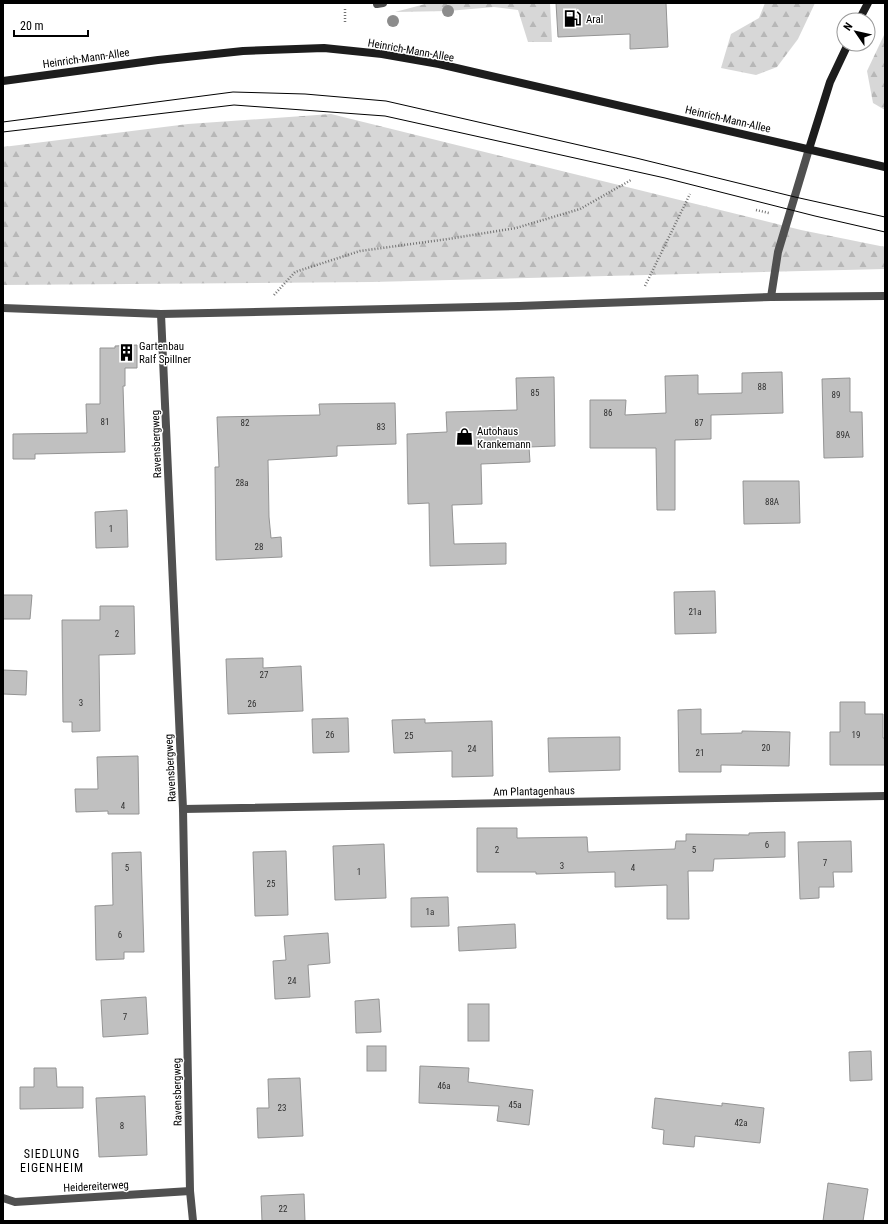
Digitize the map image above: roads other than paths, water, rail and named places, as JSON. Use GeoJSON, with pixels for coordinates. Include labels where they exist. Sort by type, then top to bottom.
{"type":"FeatureCollection","features":[{"type":"Feature","properties":{"kind":"main road","name":"Heinrich-Mann-Allee"},"geometry":{"type":"LineString","coordinates":[[3,81],[158,60],[243,51],[324,48],[382,54],[439,64],[885,167]]}},
{"type":"Feature","properties":{"kind":"main road"},"geometry":{"type":"LineString","coordinates":[[809,149],[830,82],[844,52]]}},
{"type":"Feature","properties":{"kind":"street"},"geometry":{"type":"LineString","coordinates":[[771,297],[778,252],[809,149]]}},
{"type":"Feature","properties":{"kind":"street"},"geometry":{"type":"LineString","coordinates":[[3,308],[161,314],[519,306],[771,297],[885,296]]}},
{"type":"Feature","properties":{"kind":"street","name":"Ravensbergweg"},"geometry":{"type":"LineString","coordinates":[[161,314],[183,809],[190,1191],[193,1221]]}},
{"type":"Feature","properties":{"kind":"street","name":"Am Plantagenhaus"},"geometry":{"type":"LineString","coordinates":[[183,809],[885,796]]}},
{"type":"Feature","properties":{"kind":"street","name":"Heidereiterweg"},"geometry":{"type":"LineString","coordinates":[[3,1198],[15,1202],[190,1191]]}},
{"type":"Feature","properties":{"kind":"tram line"},"geometry":{"type":"LineString","coordinates":[[3,122],[233,92],[305,94],[386,101],[885,217]]}},
{"type":"Feature","properties":{"kind":"tram line"},"geometry":{"type":"LineString","coordinates":[[3,132],[234,105],[385,116],[665,178],[885,232]]}},
{"type":"Feature","properties":{"kind":"place","name":"Aral"},"geometry":{"type":"Point","coordinates":[573,19]}},
{"type":"Feature","properties":{"kind":"place","name":"Gartenbau Ralf Spillner"},"geometry":{"type":"Point","coordinates":[126,352]}},
{"type":"Feature","properties":{"kind":"place","name":"Autohaus Krankemann"},"geometry":{"type":"Point","coordinates":[464,437]}},
{"type":"Feature","properties":{"kind":"district","name":"SIEDLUNG EIGENHEIM"},"geometry":{"type":"Point","coordinates":[52,1161]}}]}
